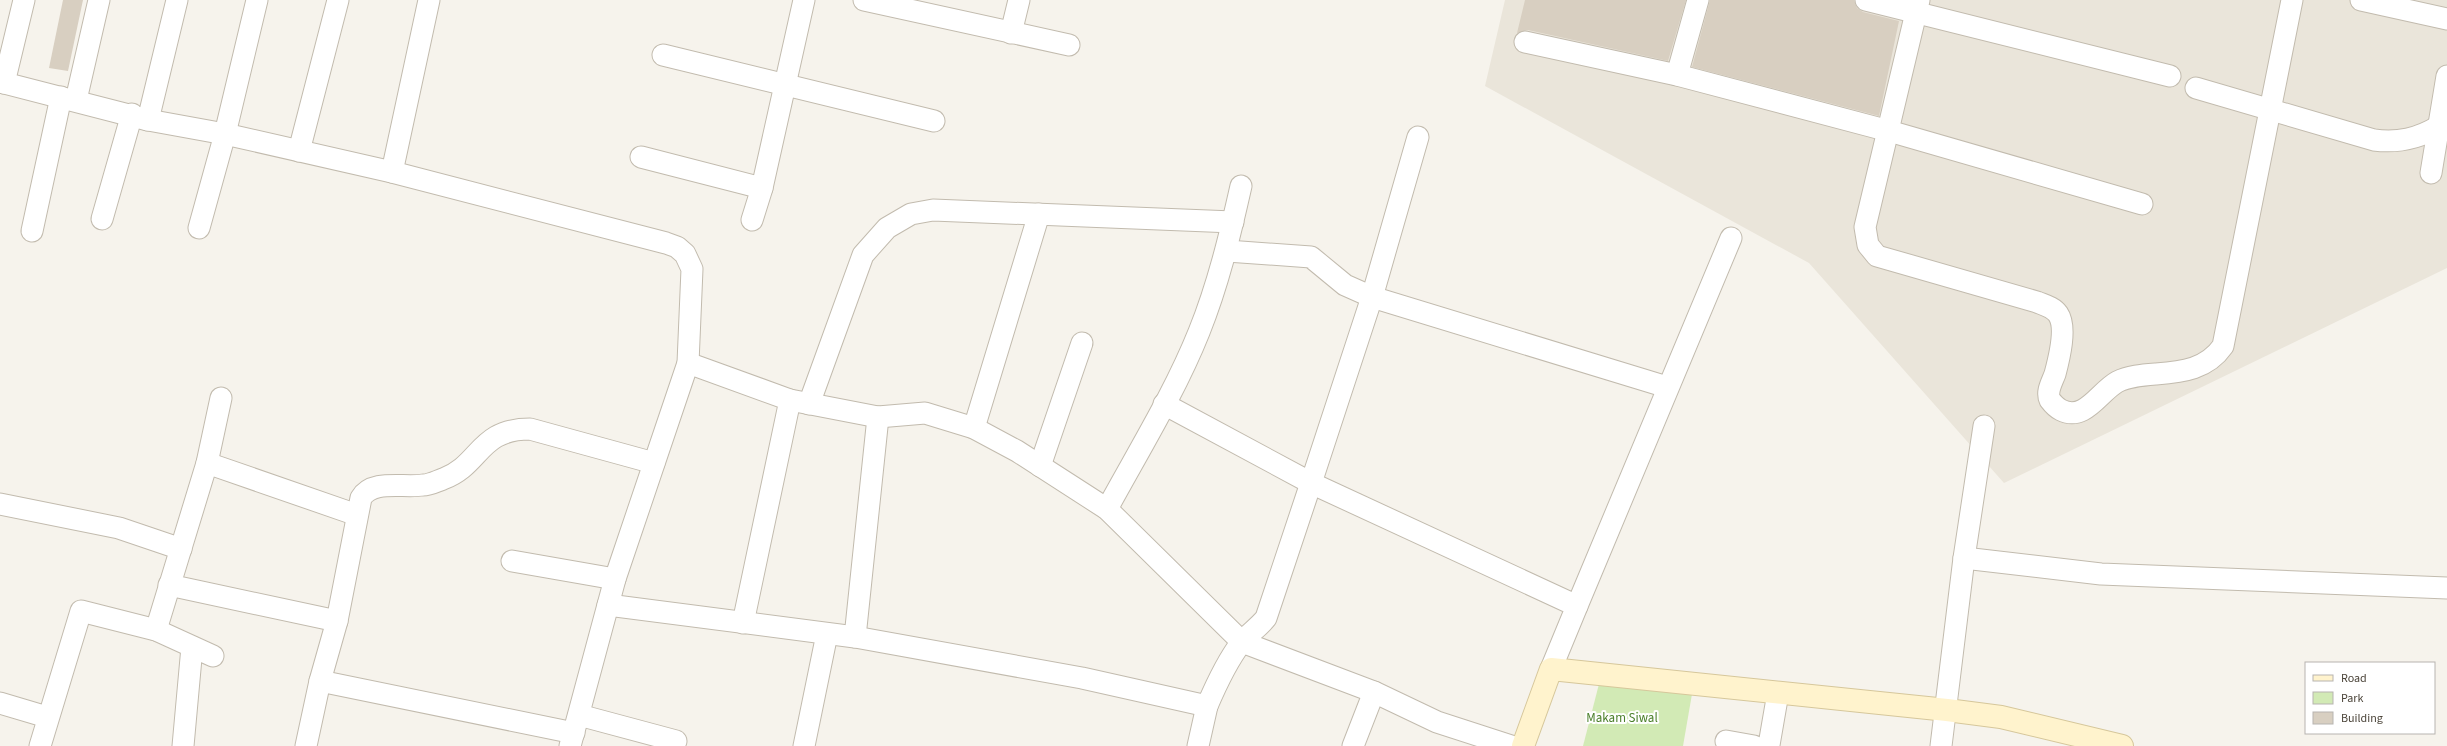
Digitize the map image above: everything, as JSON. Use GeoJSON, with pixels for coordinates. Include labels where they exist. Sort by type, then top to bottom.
{"type":"FeatureCollection","features":[{"type":"Feature","properties":{"kind":"street"},"geometry":{"type":"LineString","coordinates":[[24,0],[2,83],[69,98],[140,117],[225,134],[392,172],[677,247],[690,262],[692,269],[688,357],[615,579],[574,731]]}},
{"type":"Feature","properties":{"kind":"street"},"geometry":{"type":"LineString","coordinates":[[32,230],[69,98],[99,0]]}},
{"type":"Feature","properties":{"kind":"street"},"geometry":{"type":"LineString","coordinates":[[102,219],[140,117],[177,0]]}},
{"type":"Feature","properties":{"kind":"street"},"geometry":{"type":"LineString","coordinates":[[199,228],[225,134],[257,0]]}},
{"type":"Feature","properties":{"kind":"street"},"geometry":{"type":"LineString","coordinates":[[299,151],[338,0]]}},
{"type":"Feature","properties":{"kind":"street"},"geometry":{"type":"LineString","coordinates":[[392,172],[429,0]]}},
{"type":"Feature","properties":{"kind":"street"},"geometry":{"type":"LineString","coordinates":[[752,220],[762,188],[784,84],[804,0]]}},
{"type":"Feature","properties":{"kind":"street"},"geometry":{"type":"LineString","coordinates":[[864,0],[1069,45]]}},
{"type":"Feature","properties":{"kind":"street"},"geometry":{"type":"LineString","coordinates":[[1011,33],[1019,0]]}},
{"type":"Feature","properties":{"kind":"street"},"geometry":{"type":"LineString","coordinates":[[1678,75],[1698,0]]}},
{"type":"Feature","properties":{"kind":"street"},"geometry":{"type":"LineString","coordinates":[[1866,0],[1928,7],[2170,76]]}},
{"type":"Feature","properties":{"kind":"street"},"geometry":{"type":"LineString","coordinates":[[1928,7],[1889,131],[1865,227],[1865,238],[1873,253],[2050,308],[2058,313],[2061,320],[2061,340],[2056,372],[2049,390],[2050,400],[2057,408],[2068,413],[2080,412],[2117,382],[2142,375],[2181,372],[2203,365],[2218,354],[2226,337],[2292,0]]}},
{"type":"Feature","properties":{"kind":"street"},"geometry":{"type":"LineString","coordinates":[[2361,0],[2447,19]]}},
{"type":"Feature","properties":{"kind":"street"},"geometry":{"type":"LineString","coordinates":[[1525,42],[1678,75],[1889,131],[2142,204]]}},
{"type":"Feature","properties":{"kind":"street"},"geometry":{"type":"LineString","coordinates":[[663,55],[934,121]]}},
{"type":"Feature","properties":{"kind":"street"},"geometry":{"type":"LineString","coordinates":[[2431,173],[2447,76]]}},
{"type":"Feature","properties":{"kind":"street"},"geometry":{"type":"LineString","coordinates":[[2196,88],[2374,140],[2391,142],[2424,136],[2439,126]]}},
{"type":"Feature","properties":{"kind":"street"},"geometry":{"type":"LineString","coordinates":[[1198,746],[1207,706],[1217,683],[1242,642],[1258,628],[1266,618],[1372,297],[1418,137]]}},
{"type":"Feature","properties":{"kind":"street"},"geometry":{"type":"LineString","coordinates":[[641,158],[762,188]]}},
{"type":"Feature","properties":{"kind":"street"},"geometry":{"type":"LineString","coordinates":[[1107,509],[1164,404],[1199,332],[1227,251],[1241,186]]}},
{"type":"Feature","properties":{"kind":"street"},"geometry":{"type":"LineString","coordinates":[[743,623],[799,402],[863,255],[887,228],[900,220],[923,211],[1233,222]]}},
{"type":"Feature","properties":{"kind":"street"},"geometry":{"type":"LineString","coordinates":[[974,428],[1039,214]]}},
{"type":"Feature","properties":{"kind":"street"},"geometry":{"type":"LineString","coordinates":[[1523,746],[1551,669],[1667,387],[1731,238]]}},
{"type":"Feature","properties":{"kind":"street"},"geometry":{"type":"LineString","coordinates":[[1227,251],[1311,257],[1344,285],[1372,297],[1667,387]]}},
{"type":"Feature","properties":{"kind":"street"},"geometry":{"type":"LineString","coordinates":[[1040,466],[1082,343]]}},
{"type":"Feature","properties":{"kind":"street"},"geometry":{"type":"LineString","coordinates":[[688,357],[799,402],[878,417],[926,413],[974,428],[1040,466],[1107,509],[1242,642],[1374,692],[1437,722],[1511,746]]}},
{"type":"Feature","properties":{"kind":"street"},"geometry":{"type":"LineString","coordinates":[[156,630],[207,463],[221,398]]}},
{"type":"Feature","properties":{"kind":"street"},"geometry":{"type":"LineString","coordinates":[[1164,404],[1311,483],[1577,606]]}},
{"type":"Feature","properties":{"kind":"street"},"geometry":{"type":"LineString","coordinates":[[856,637],[878,417]]}},
{"type":"Feature","properties":{"kind":"street"},"geometry":{"type":"LineString","coordinates":[[1941,746],[1947,710],[1964,558],[1984,426]]}},
{"type":"Feature","properties":{"kind":"street"},"geometry":{"type":"LineString","coordinates":[[306,746],[320,681],[337,621],[361,498],[367,490],[380,486],[425,485],[448,477],[466,465],[486,443],[512,429],[530,429],[654,463]]}},
{"type":"Feature","properties":{"kind":"street"},"geometry":{"type":"LineString","coordinates":[[207,463],[357,515]]}},
{"type":"Feature","properties":{"kind":"street"},"geometry":{"type":"LineString","coordinates":[[0,504],[119,528],[181,549]]}},
{"type":"Feature","properties":{"kind":"street"},"geometry":{"type":"LineString","coordinates":[[1964,558],[2101,574],[2447,588]]}},
{"type":"Feature","properties":{"kind":"street"},"geometry":{"type":"LineString","coordinates":[[512,561],[615,579]]}},
{"type":"Feature","properties":{"kind":"street"},"geometry":{"type":"LineString","coordinates":[[169,585],[337,621]]}},
{"type":"Feature","properties":{"kind":"street"},"geometry":{"type":"LineString","coordinates":[[608,605],[856,637],[1082,678],[1207,706]]}},
{"type":"Feature","properties":{"kind":"street"},"geometry":{"type":"LineString","coordinates":[[40,746],[47,717],[81,611],[156,630],[213,656]]}},
{"type":"Feature","properties":{"kind":"street"},"geometry":{"type":"LineString","coordinates":[[804,746],[827,634]]}},
{"type":"Feature","properties":{"kind":"street"},"geometry":{"type":"LineString","coordinates":[[183,746],[192,647]]}},
{"type":"Feature","properties":{"kind":"street"},"geometry":{"type":"LineString","coordinates":[[1551,669],[1947,710],[2001,717],[2122,746]]}},
{"type":"Feature","properties":{"kind":"street"},"geometry":{"type":"LineString","coordinates":[[320,681],[574,731],[676,741]]}},
{"type":"Feature","properties":{"kind":"street"},"geometry":{"type":"LineString","coordinates":[[1353,746],[1374,692]]}},
{"type":"Feature","properties":{"kind":"street"},"geometry":{"type":"LineString","coordinates":[[1766,746],[1769,745],[1771,737],[1778,692]]}},
{"type":"Feature","properties":{"kind":"street"},"geometry":{"type":"LineString","coordinates":[[0,703],[47,717]]}},
{"type":"Feature","properties":{"kind":"street"},"geometry":{"type":"LineString","coordinates":[[1726,741],[1754,746]]}},
{"type":"Feature","properties":{"kind":"shaded area"},"geometry":{"type":"Polygon","coordinates":[[[1505,0],[2447,0],[2447,268],[2004,483],[1809,263],[1485,86],[1505,0]]]}},
{"type":"Feature","properties":{"kind":"green space","name":"Makam Siwal"},"geometry":{"type":"Polygon","coordinates":[[[1599,684],[1692,694],[1683,746],[1583,746],[1599,684]]]}},
{"type":"Feature","properties":{"kind":"building"},"geometry":{"type":"Polygon","coordinates":[[[63,0],[83,0],[68,71],[49,68],[63,0]]]}},
{"type":"Feature","properties":{"kind":"building"},"geometry":{"type":"Polygon","coordinates":[[[1525,0],[1686,0],[1668,61],[1528,30],[1517,33],[1525,0]]]}},
{"type":"Feature","properties":{"kind":"building"},"geometry":{"type":"Polygon","coordinates":[[[1710,0],[1854,0],[1857,8],[1863,12],[1899,21],[1879,116],[1692,67],[1710,0]]]}}]}
